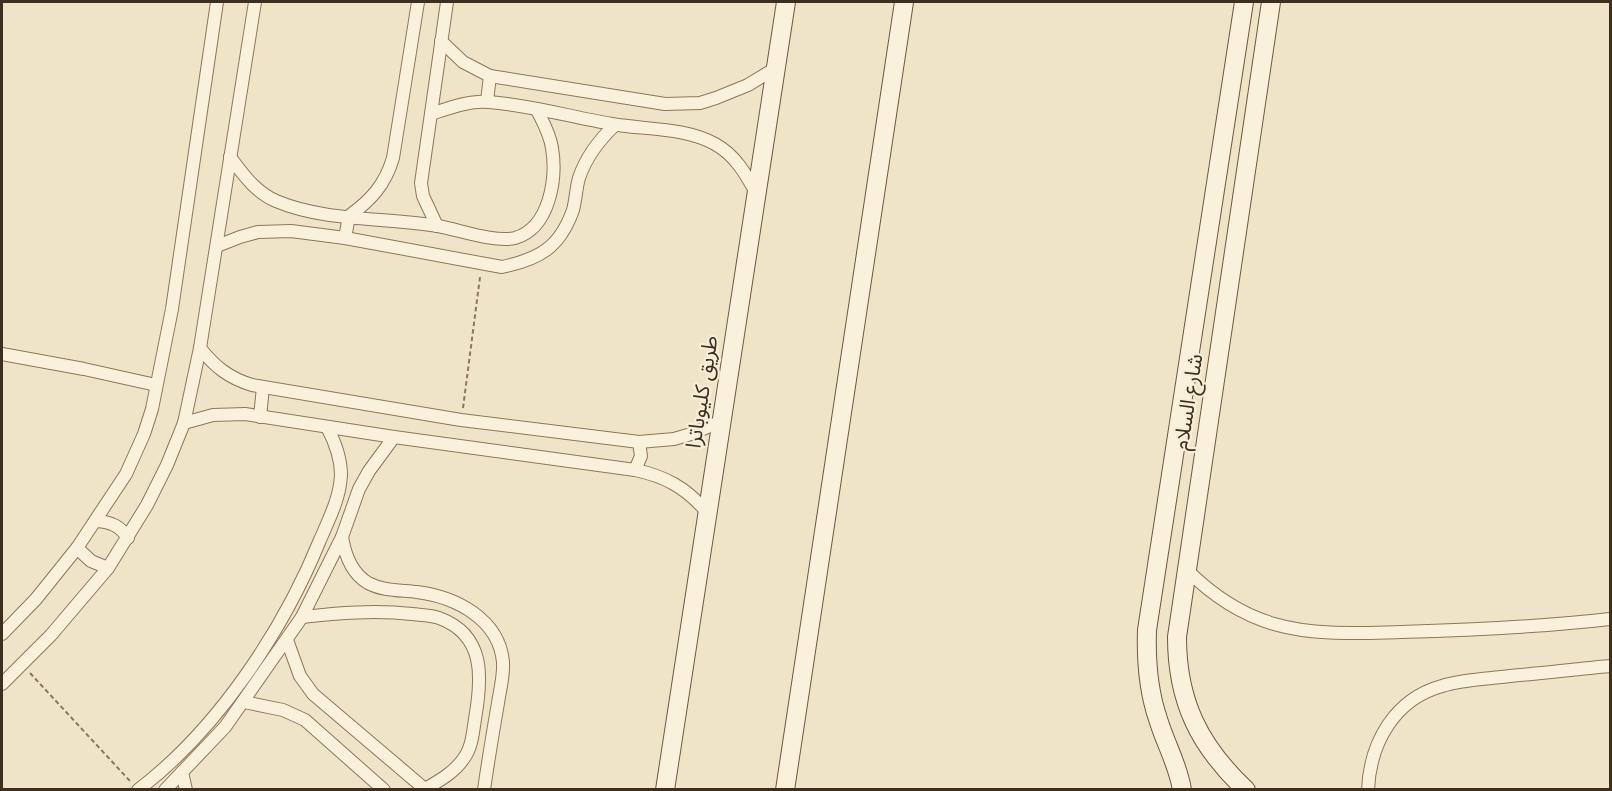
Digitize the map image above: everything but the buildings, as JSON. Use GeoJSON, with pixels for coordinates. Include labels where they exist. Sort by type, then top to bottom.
{"type":"FeatureCollection","features":[{"type":"Feature","properties":{"kind":"main road","name":"طريق كليوباترا"},"geometry":{"type":"LineString","coordinates":[[664,789],[786,2]]}},
{"type":"Feature","properties":{"kind":"main road"},"geometry":{"type":"LineString","coordinates":[[785,789],[904,2]]}},
{"type":"Feature","properties":{"kind":"main road","name":"شارع السلام"},"geometry":{"type":"LineString","coordinates":[[1182,789],[1177,768],[1153,702],[1147,667],[1147,630],[1244,2]]}},
{"type":"Feature","properties":{"kind":"main road","name":"شارع السلام"},"geometry":{"type":"LineString","coordinates":[[1246,789],[1221,765],[1205,743],[1192,719],[1183,693],[1177,655],[1177,637],[1271,2]]}},
{"type":"Feature","properties":{"kind":"main road"},"geometry":{"type":"LineString","coordinates":[[1206,252],[1234,255]]}},
{"type":"Feature","properties":{"kind":"street"},"geometry":{"type":"LineString","coordinates":[[2,634],[36,599],[97,521],[135,455],[144,434],[172,309],[217,2]]}},
{"type":"Feature","properties":{"kind":"street"},"geometry":{"type":"LineString","coordinates":[[2,684],[79,605],[108,568],[128,538],[167,465],[184,423],[200,348],[255,2]]}},
{"type":"Feature","properties":{"kind":"street"},"geometry":{"type":"LineString","coordinates":[[345,238],[349,216],[378,192],[393,158],[417,2]]}},
{"type":"Feature","properties":{"kind":"street"},"geometry":{"type":"LineString","coordinates":[[437,226],[423,196],[421,183],[447,2]]}},
{"type":"Feature","properties":{"kind":"street"},"geometry":{"type":"LineString","coordinates":[[441,41],[463,62],[490,76],[680,105],[700,103],[732,92],[776,68]]}},
{"type":"Feature","properties":{"kind":"street"},"geometry":{"type":"LineString","coordinates":[[487,101],[490,76]]}},
{"type":"Feature","properties":{"kind":"street"},"geometry":{"type":"LineString","coordinates":[[431,114],[487,101],[615,125],[695,136],[715,144],[733,157],[747,174],[756,193]]}},
{"type":"Feature","properties":{"kind":"street"},"geometry":{"type":"LineString","coordinates":[[230,157],[248,180],[274,200],[300,209],[437,226],[498,238],[514,238],[529,232],[540,220],[552,186],[554,166],[552,147],[537,110]]}},
{"type":"Feature","properties":{"kind":"street"},"geometry":{"type":"LineString","coordinates":[[217,246],[240,237],[274,231],[345,238],[502,267],[527,262],[548,249],[564,230],[574,207],[575,191],[586,162],[594,148],[615,125]]}},
{"type":"Feature","properties":{"kind":"street"},"geometry":{"type":"LineString","coordinates":[[200,348],[212,364],[238,381],[461,420],[639,442],[674,439],[722,421]]}},
{"type":"Feature","properties":{"kind":"street"},"geometry":{"type":"LineString","coordinates":[[2,354],[156,385]]}},
{"type":"Feature","properties":{"kind":"street"},"geometry":{"type":"LineString","coordinates":[[260,417],[263,387]]}},
{"type":"Feature","properties":{"kind":"street"},"geometry":{"type":"LineString","coordinates":[[184,423],[213,415],[238,413],[635,470],[652,473],[682,488],[706,511]]}},
{"type":"Feature","properties":{"kind":"street"},"geometry":{"type":"LineString","coordinates":[[134,785],[171,760],[207,724],[233,692],[270,638],[309,568],[334,507],[340,484],[340,459],[327,427]]}},
{"type":"Feature","properties":{"kind":"street"},"geometry":{"type":"LineString","coordinates":[[165,789],[225,727],[302,617],[342,537],[359,489],[394,437]]}},
{"type":"Feature","properties":{"kind":"street"},"geometry":{"type":"LineString","coordinates":[[635,470],[641,456],[639,442]]}},
{"type":"Feature","properties":{"kind":"street"},"geometry":{"type":"LineString","coordinates":[[340,484],[359,489]]}},
{"type":"Feature","properties":{"kind":"street"},"geometry":{"type":"LineString","coordinates":[[97,521],[115,525],[128,538]]}},
{"type":"Feature","properties":{"kind":"street"},"geometry":{"type":"LineString","coordinates":[[342,537],[345,554],[353,570],[366,582],[382,589],[420,592],[456,602],[487,624],[498,642],[503,663],[484,789]]}},
{"type":"Feature","properties":{"kind":"street"},"geometry":{"type":"LineString","coordinates":[[77,548],[91,561],[108,568]]}},
{"type":"Feature","properties":{"kind":"street"},"geometry":{"type":"LineString","coordinates":[[1187,570],[1213,594],[1243,612],[1276,625],[1311,630],[1458,631],[1611,619]]}},
{"type":"Feature","properties":{"kind":"street"},"geometry":{"type":"LineString","coordinates":[[287,640],[295,666],[306,686],[330,710],[425,789],[437,783],[456,767],[469,748],[481,677],[478,658],[469,640],[456,626],[438,618],[419,615],[360,611],[302,617]]}},
{"type":"Feature","properties":{"kind":"street"},"geometry":{"type":"LineString","coordinates":[[1368,789],[1371,762],[1380,737],[1405,705],[1428,691],[1462,682],[1611,666]]}},
{"type":"Feature","properties":{"kind":"street"},"geometry":{"type":"LineString","coordinates":[[244,702],[283,710],[300,717],[384,789]]}},
{"type":"Feature","properties":{"kind":"street"},"geometry":{"type":"LineString","coordinates":[[315,728],[330,710]]}},
{"type":"Feature","properties":{"kind":"street"},"geometry":{"type":"LineString","coordinates":[[182,772],[186,789]]}},
{"type":"Feature","properties":{"kind":"path"},"geometry":{"type":"LineString","coordinates":[[461,420],[482,264]]}},
{"type":"Feature","properties":{"kind":"path"},"geometry":{"type":"LineString","coordinates":[[22,664],[134,785]]}}]}
